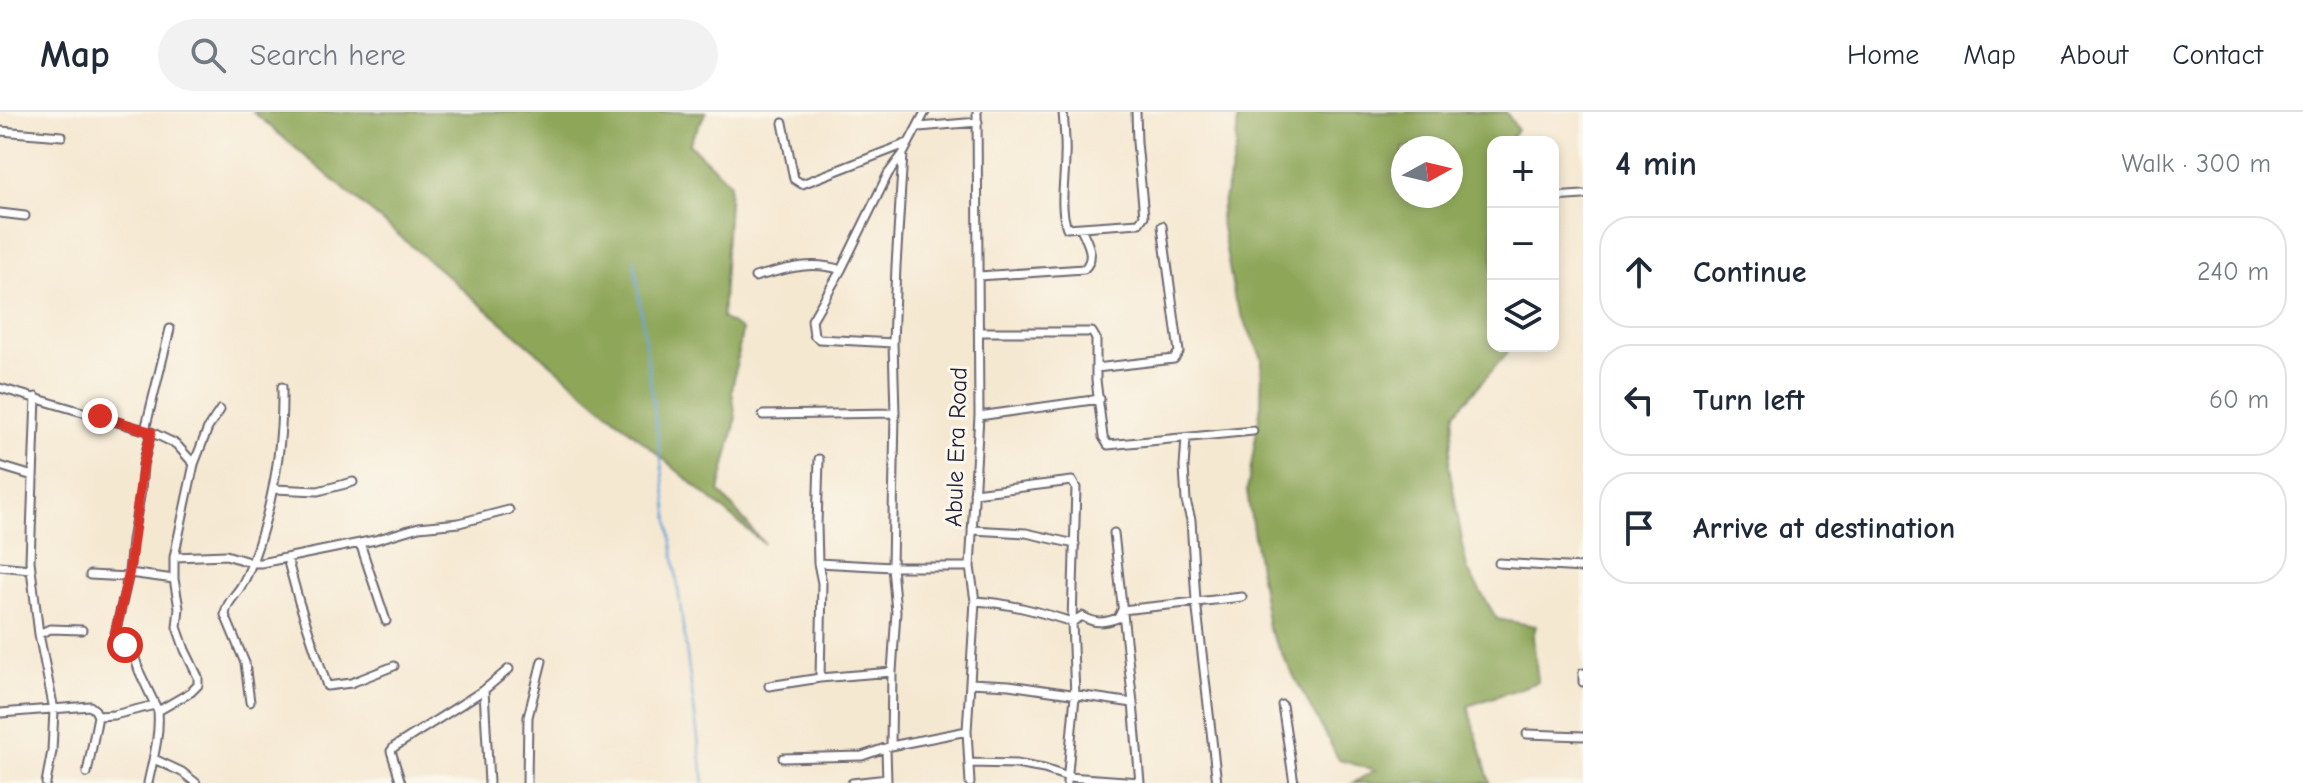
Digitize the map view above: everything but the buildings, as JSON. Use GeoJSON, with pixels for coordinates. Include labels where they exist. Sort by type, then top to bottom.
{"type":"FeatureCollection","features":[{"type":"Feature","properties":{"kind":"street"},"geometry":{"type":"LineString","coordinates":[[893,343],[819,339],[814,335],[812,320],[841,270],[888,174],[903,154],[925,112]]}},
{"type":"Feature","properties":{"kind":"street","name":"Abule Era Road"},"geometry":{"type":"LineString","coordinates":[[970,783],[967,731],[975,601],[970,567],[979,416],[977,112]]}},
{"type":"Feature","properties":{"kind":"street"},"geometry":{"type":"LineString","coordinates":[[1063,112],[1067,228],[1139,223],[1142,220],[1136,112]]}},
{"type":"Feature","properties":{"kind":"street"},"geometry":{"type":"LineString","coordinates":[[919,127],[978,122]]}},
{"type":"Feature","properties":{"kind":"street"},"geometry":{"type":"LineString","coordinates":[[783,123],[794,179],[802,184],[910,142]]}},
{"type":"Feature","properties":{"kind":"street"},"geometry":{"type":"LineString","coordinates":[[0,131],[62,136]]}},
{"type":"Feature","properties":{"kind":"street"},"geometry":{"type":"LineString","coordinates":[[852,783],[887,781],[896,612],[892,567],[893,343],[903,154]]}},
{"type":"Feature","properties":{"kind":"street"},"geometry":{"type":"LineString","coordinates":[[1559,197],[1583,195]]}},
{"type":"Feature","properties":{"kind":"street"},"geometry":{"type":"LineString","coordinates":[[0,213],[25,216]]}},
{"type":"Feature","properties":{"kind":"street"},"geometry":{"type":"LineString","coordinates":[[1096,368],[1174,359],[1179,352],[1162,226]]}},
{"type":"Feature","properties":{"kind":"street"},"geometry":{"type":"LineString","coordinates":[[979,276],[1084,269],[1090,259],[1090,250],[1081,228]]}},
{"type":"Feature","properties":{"kind":"street"},"geometry":{"type":"LineString","coordinates":[[755,277],[811,264],[841,270]]}},
{"type":"Feature","properties":{"kind":"street"},"geometry":{"type":"LineString","coordinates":[[148,783],[159,725],[156,708],[133,651],[116,639],[148,431],[170,329]]}},
{"type":"Feature","properties":{"kind":"street"},"geometry":{"type":"LineString","coordinates":[[979,332],[1092,332],[1096,339],[1103,437],[1108,445],[1253,431]]}},
{"type":"Feature","properties":{"kind":"street"},"geometry":{"type":"LineString","coordinates":[[250,702],[245,663],[225,610],[242,585],[265,527],[274,489],[283,417],[282,387]]}},
{"type":"Feature","properties":{"kind":"street"},"geometry":{"type":"LineString","coordinates":[[0,388],[148,431],[176,444],[194,464]]}},
{"type":"Feature","properties":{"kind":"street"},"geometry":{"type":"LineString","coordinates":[[36,397],[30,569],[54,710],[46,783]]}},
{"type":"Feature","properties":{"kind":"street"},"geometry":{"type":"LineString","coordinates":[[979,416],[1100,399]]}},
{"type":"Feature","properties":{"kind":"street"},"geometry":{"type":"LineString","coordinates":[[98,716],[156,708],[191,692],[198,685],[198,677],[177,627],[179,608],[174,557],[194,464],[208,428],[220,410]]}},
{"type":"Feature","properties":{"kind":"street"},"geometry":{"type":"LineString","coordinates":[[763,415],[895,413]]}},
{"type":"Feature","properties":{"kind":"street"},"geometry":{"type":"LineString","coordinates":[[1186,438],[1186,501],[1194,551],[1196,601],[1217,783]]}},
{"type":"Feature","properties":{"kind":"street"},"geometry":{"type":"LineString","coordinates":[[819,459],[817,525],[822,583],[820,678]]}},
{"type":"Feature","properties":{"kind":"street"},"geometry":{"type":"LineString","coordinates":[[0,466],[33,476]]}},
{"type":"Feature","properties":{"kind":"street"},"geometry":{"type":"LineString","coordinates":[[974,493],[1072,481],[1076,492],[1072,622],[1075,696],[1068,780]]}},
{"type":"Feature","properties":{"kind":"street"},"geometry":{"type":"LineString","coordinates":[[274,489],[318,491],[353,482]]}},
{"type":"Feature","properties":{"kind":"street"},"geometry":{"type":"LineString","coordinates":[[174,557],[226,555],[252,563],[360,543],[419,527],[459,523],[509,510]]}},
{"type":"Feature","properties":{"kind":"street"},"geometry":{"type":"LineString","coordinates":[[972,530],[1026,533],[1075,544]]}},
{"type":"Feature","properties":{"kind":"street"},"geometry":{"type":"LineString","coordinates":[[970,763],[1016,764],[1044,769],[1068,780],[1140,782],[1114,533]]}},
{"type":"Feature","properties":{"kind":"street"},"geometry":{"type":"LineString","coordinates":[[360,543],[386,621]]}},
{"type":"Feature","properties":{"kind":"street"},"geometry":{"type":"LineString","coordinates":[[287,558],[327,686],[360,681],[394,666]]}},
{"type":"Feature","properties":{"kind":"street"},"geometry":{"type":"LineString","coordinates":[[818,563],[970,567]]}},
{"type":"Feature","properties":{"kind":"street"},"geometry":{"type":"LineString","coordinates":[[1499,563],[1583,568]]}},
{"type":"Feature","properties":{"kind":"street"},"geometry":{"type":"LineString","coordinates":[[0,566],[30,569]]}},
{"type":"Feature","properties":{"kind":"street"},"geometry":{"type":"LineString","coordinates":[[90,575],[174,579]]}},
{"type":"Feature","properties":{"kind":"street"},"geometry":{"type":"LineString","coordinates":[[1122,610],[1242,597]]}},
{"type":"Feature","properties":{"kind":"street"},"geometry":{"type":"LineString","coordinates":[[975,601],[1034,610],[1072,622],[1082,616],[1091,621],[1107,622],[1118,618],[1122,610]]}},
{"type":"Feature","properties":{"kind":"street"},"geometry":{"type":"LineString","coordinates":[[39,634],[50,629],[82,630]]}},
{"type":"Feature","properties":{"kind":"street"},"geometry":{"type":"LineString","coordinates":[[527,783],[528,717],[542,661]]}},
{"type":"Feature","properties":{"kind":"street"},"geometry":{"type":"LineString","coordinates":[[401,783],[392,757],[394,747],[484,690],[509,669]]}},
{"type":"Feature","properties":{"kind":"street"},"geometry":{"type":"LineString","coordinates":[[769,686],[892,672]]}},
{"type":"Feature","properties":{"kind":"street"},"geometry":{"type":"LineString","coordinates":[[1583,673],[1583,682]]}},
{"type":"Feature","properties":{"kind":"street"},"geometry":{"type":"LineString","coordinates":[[970,683],[1009,685],[1133,703]]}},
{"type":"Feature","properties":{"kind":"street"},"geometry":{"type":"LineString","coordinates":[[484,690],[489,783]]}},
{"type":"Feature","properties":{"kind":"street"},"geometry":{"type":"LineString","coordinates":[[1282,705],[1294,783]]}},
{"type":"Feature","properties":{"kind":"street"},"geometry":{"type":"LineString","coordinates":[[1,713],[90,706],[98,716],[87,773]]}},
{"type":"Feature","properties":{"kind":"street"},"geometry":{"type":"LineString","coordinates":[[783,758],[862,756],[967,731]]}},
{"type":"Feature","properties":{"kind":"street"},"geometry":{"type":"LineString","coordinates":[[1527,734],[1583,736]]}},
{"type":"Feature","properties":{"kind":"street"},"geometry":{"type":"LineString","coordinates":[[154,759],[182,772],[196,783]]}},
{"type":"Feature","properties":{"kind":"green space"},"geometry":{"type":"Polygon","coordinates":[[[253,112],[706,112],[689,144],[730,183],[722,318],[742,330],[732,391],[736,420],[719,491],[764,544],[253,112]]]}},
{"type":"Feature","properties":{"kind":"green space"},"geometry":{"type":"Polygon","coordinates":[[[1238,112],[1506,112],[1517,129],[1513,136],[1487,136],[1487,352],[1507,353],[1455,413],[1449,466],[1467,569],[1497,619],[1536,626],[1533,637],[1538,682],[1468,706],[1490,783],[1353,783],[1375,770],[1339,760],[1268,628],[1247,491],[1261,405],[1262,358],[1235,301],[1220,216],[1236,149],[1238,112]]]}},
{"type":"Feature","properties":{"kind":"waterway"},"geometry":{"type":"LineString","coordinates":[[634,259],[704,783]]}},
{"type":"Feature","properties":{"kind":"waterway"},"geometry":{"type":"LineString","coordinates":[[1447,779],[1448,783]]}},
{"type":"Feature","properties":{"kind":"route"},"geometry":{"type":"LineString","coordinates":[[100,416],[151,432],[144,454],[129,573],[115,634],[119,643],[125,645]]}}]}
